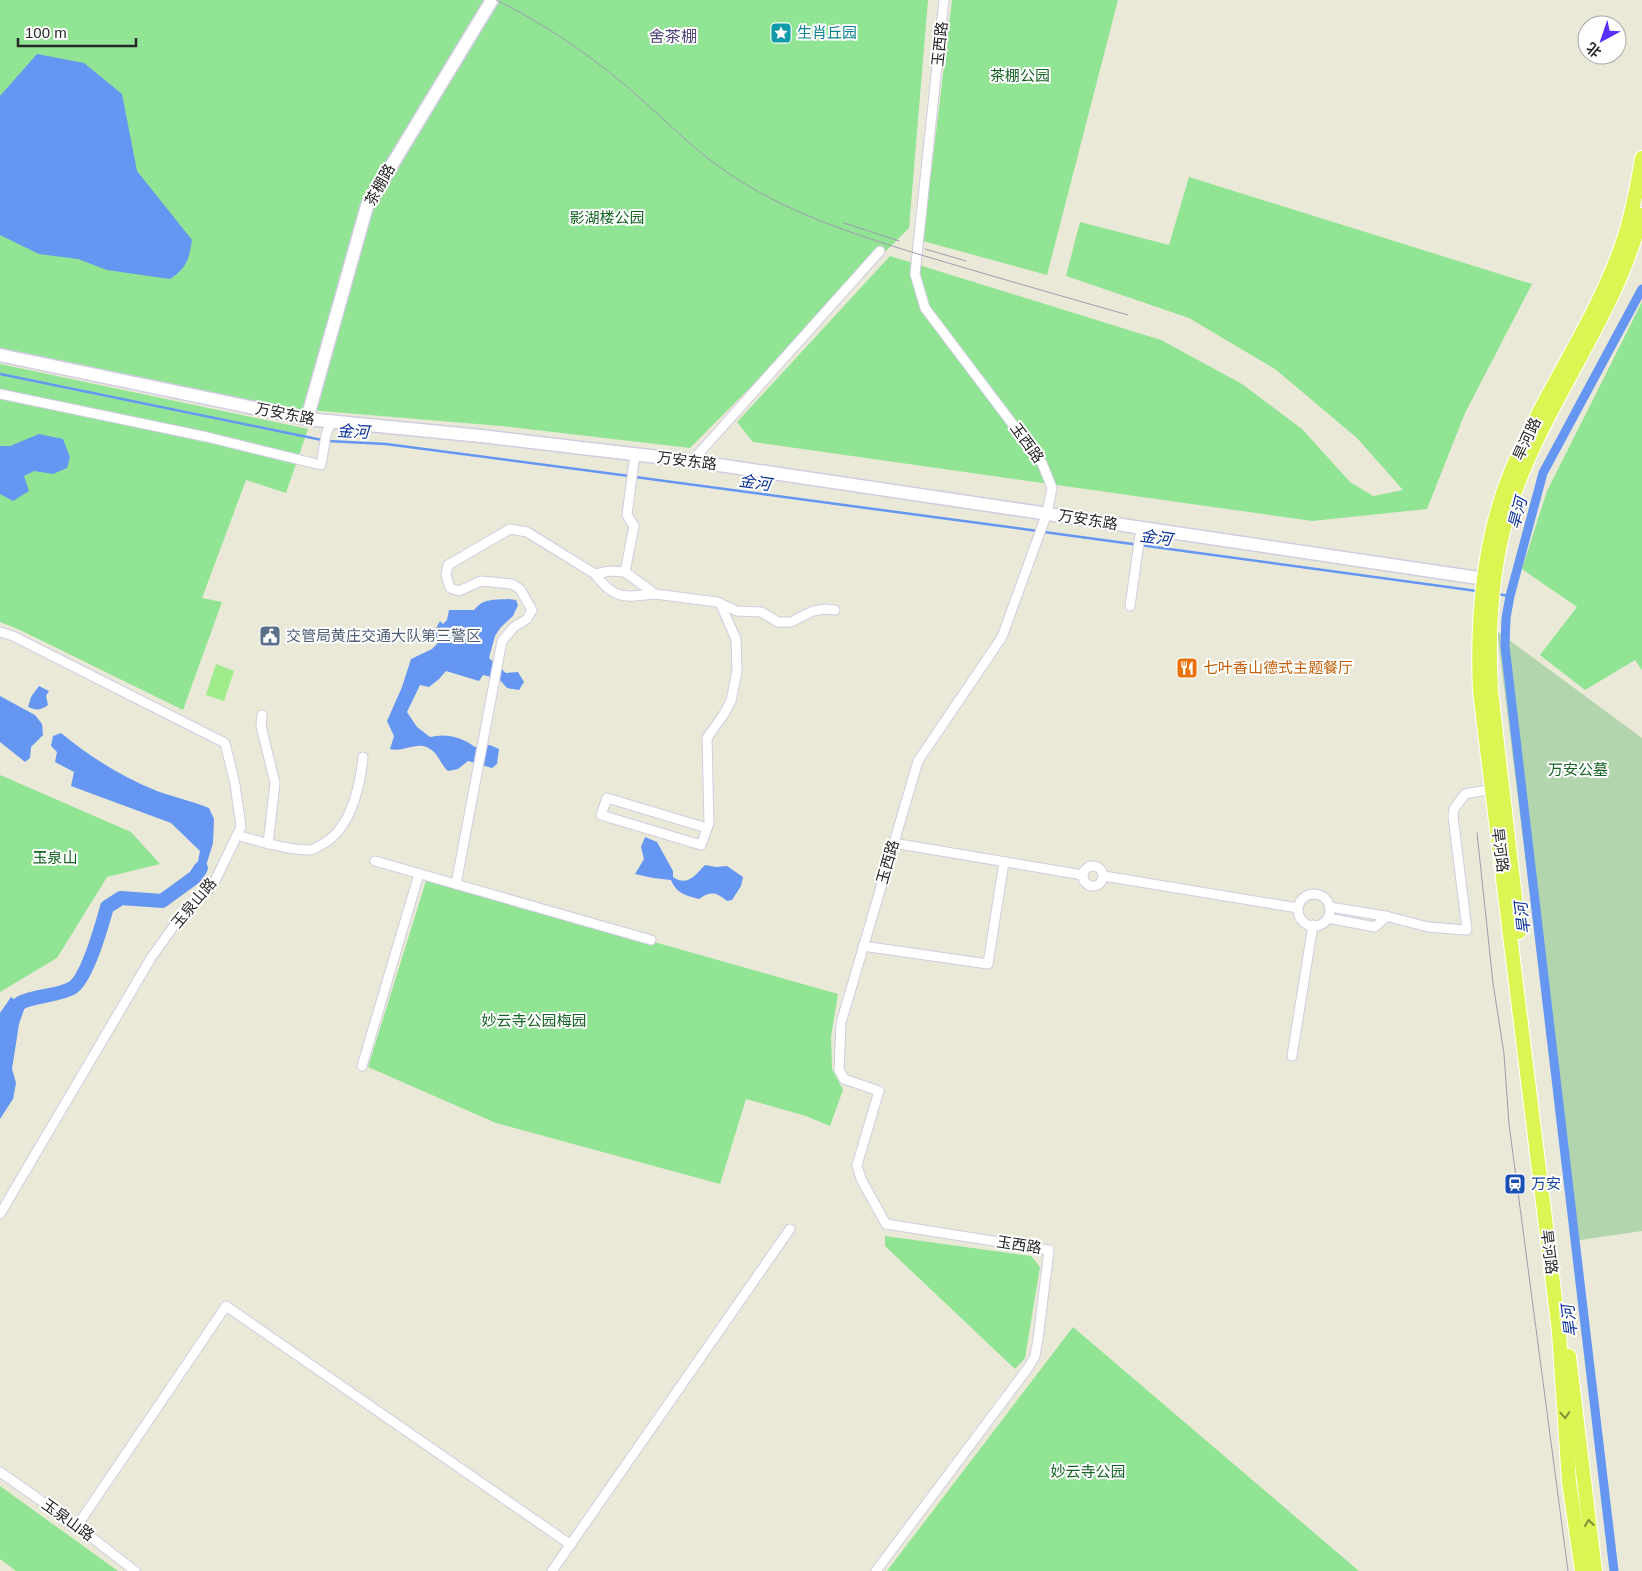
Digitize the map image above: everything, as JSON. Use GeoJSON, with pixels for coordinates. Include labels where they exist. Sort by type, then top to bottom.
{"type":"FeatureCollection","features":[{"type":"Feature","properties":{"kind":"main road","name":"旱河路"},"geometry":{"type":"LineString","coordinates":[[1582,1571],[1569,1482],[1559,1332],[1480,692],[1479,658],[1495,522],[1506,483],[1532,426],[1604,289],[1620,250],[1634,206],[1642,158]]}},
{"type":"Feature","properties":{"kind":"main road","name":"旱河路"},"geometry":{"type":"LineString","coordinates":[[1595,1571],[1491,691],[1488,590],[1516,486],[1542,430],[1613,294],[1630,254],[1642,215]]}},
{"type":"Feature","properties":{"kind":"street","name":"茶棚路"},"geometry":{"type":"LineString","coordinates":[[307,419],[367,206],[492,0]]}},
{"type":"Feature","properties":{"kind":"street","name":"玉西路"},"geometry":{"type":"LineString","coordinates":[[876,1571],[1028,1368],[1035,1356],[1049,1250],[886,1224],[861,1179],[857,1165],[880,1090],[844,1078],[839,1070],[841,1023],[918,761],[1002,637],[1044,519],[1052,488],[1042,463],[925,308],[915,274],[944,0]]}},
{"type":"Feature","properties":{"kind":"street"},"geometry":{"type":"LineString","coordinates":[[692,461],[880,251]]}},
{"type":"Feature","properties":{"kind":"street","name":"万安东路"},"geometry":{"type":"LineString","coordinates":[[0,355],[307,419],[481,436],[692,461],[1044,519],[1140,539],[1488,590]]}},
{"type":"Feature","properties":{"kind":"street"},"geometry":{"type":"LineString","coordinates":[[0,394],[207,437],[321,465],[330,421]]}},
{"type":"Feature","properties":{"kind":"street"},"geometry":{"type":"LineString","coordinates":[[625,572],[634,526],[627,515],[635,454]]}},
{"type":"Feature","properties":{"kind":"street"},"geometry":{"type":"LineString","coordinates":[[456,884],[502,641],[514,627],[527,619],[532,610],[520,589],[512,584],[481,581],[459,591],[450,588],[446,575],[448,565],[510,529],[528,532],[596,574],[606,588],[625,597],[655,594],[720,603],[737,611],[761,612],[778,622],[791,622],[825,609],[835,610]]}},
{"type":"Feature","properties":{"kind":"street"},"geometry":{"type":"LineString","coordinates":[[1130,606],[1140,539]]}},
{"type":"Feature","properties":{"kind":"street"},"geometry":{"type":"LineString","coordinates":[[596,574],[610,571],[625,572],[655,594]]}},
{"type":"Feature","properties":{"kind":"street"},"geometry":{"type":"LineString","coordinates":[[707,828],[607,798],[601,815],[701,845],[709,823],[707,738],[731,701],[736,671],[736,639],[720,603]]}},
{"type":"Feature","properties":{"kind":"street","name":"玉泉山路"},"geometry":{"type":"LineString","coordinates":[[0,632],[13,636],[225,742],[235,784],[241,827],[214,883],[176,923],[151,958],[0,1214]]}},
{"type":"Feature","properties":{"kind":"street"},"geometry":{"type":"LineString","coordinates":[[262,715],[261,726],[275,783],[268,844]]}},
{"type":"Feature","properties":{"kind":"street"},"geometry":{"type":"LineString","coordinates":[[237,835],[268,844],[310,850],[324,844],[345,822],[355,798],[361,776],[363,757]]}},
{"type":"Feature","properties":{"kind":"street"},"geometry":{"type":"LineString","coordinates":[[1330,907],[1387,916],[1428,927],[1467,930],[1453,816],[1454,809],[1465,794],[1492,789]]}},
{"type":"Feature","properties":{"kind":"street"},"geometry":{"type":"LineString","coordinates":[[893,843],[1083,875]]}},
{"type":"Feature","properties":{"kind":"street"},"geometry":{"type":"LineString","coordinates":[[375,861],[651,940]]}},
{"type":"Feature","properties":{"kind":"street"},"geometry":{"type":"LineString","coordinates":[[863,946],[988,964],[1004,862]]}},
{"type":"Feature","properties":{"kind":"street"},"geometry":{"type":"LineString","coordinates":[[1083,875],[1088,867],[1094,865],[1100,868],[1104,876]]}},
{"type":"Feature","properties":{"kind":"street"},"geometry":{"type":"LineString","coordinates":[[362,1066],[419,874]]}},
{"type":"Feature","properties":{"kind":"street"},"geometry":{"type":"LineString","coordinates":[[1083,875],[1087,884],[1094,886],[1100,884],[1104,876]]}},
{"type":"Feature","properties":{"kind":"street"},"geometry":{"type":"LineString","coordinates":[[1104,876],[1298,908]]}},
{"type":"Feature","properties":{"kind":"street"},"geometry":{"type":"LineString","coordinates":[[1312,894],[1322,895],[1330,907],[1328,918],[1320,925],[1304,922],[1298,908],[1303,898],[1312,894]]}},
{"type":"Feature","properties":{"kind":"street"},"geometry":{"type":"LineString","coordinates":[[1328,918],[1375,926],[1387,916]]}},
{"type":"Feature","properties":{"kind":"street"},"geometry":{"type":"LineString","coordinates":[[1292,1056],[1312,925]]}},
{"type":"Feature","properties":{"kind":"street"},"geometry":{"type":"LineString","coordinates":[[552,1571],[790,1229]]}},
{"type":"Feature","properties":{"kind":"street"},"geometry":{"type":"LineString","coordinates":[[77,1526],[226,1306],[571,1545]]}},
{"type":"Feature","properties":{"kind":"street","name":"玉泉山路"},"geometry":{"type":"LineString","coordinates":[[0,1472],[77,1526],[135,1571]]}},
{"type":"Feature","properties":{"kind":"green space","name":"影湖楼公园"},"geometry":{"type":"Polygon","coordinates":[[[0,0],[928,0],[909,228],[690,448],[501,426],[309,410],[307,414],[0,351],[0,0]]]}},
{"type":"Feature","properties":{"kind":"green space","name":"茶棚公园"},"geometry":{"type":"Polygon","coordinates":[[[952,0],[1118,0],[1047,275],[923,241],[952,0]]]}},
{"type":"Feature","properties":{"kind":"green space"},"geometry":{"type":"Polygon","coordinates":[[[1189,177],[1532,284],[1465,413],[1427,509],[1312,521],[753,442],[737,422],[890,256],[1161,340],[1242,384],[1302,429],[1350,482],[1373,496],[1403,490],[1357,438],[1275,369],[1189,318],[1066,276],[1080,222],[1169,245],[1189,177]]]}},
{"type":"Feature","properties":{"kind":"green space"},"geometry":{"type":"Polygon","coordinates":[[[1642,302],[1642,670],[1635,660],[1585,690],[1540,655],[1577,607],[1522,569],[1547,491],[1642,302]]]}},
{"type":"Feature","properties":{"kind":"green space"},"geometry":{"type":"Polygon","coordinates":[[[0,364],[308,429],[286,493],[246,480],[202,598],[222,602],[183,710],[0,622],[0,364]]]}},
{"type":"Feature","properties":{"kind":"green space","name":"万安公墓"},"geometry":{"type":"Polygon","coordinates":[[[1497,631],[1642,738],[1642,1231],[1573,1241],[1497,631]]]}},
{"type":"Feature","properties":{"kind":"green space"},"geometry":{"type":"Polygon","coordinates":[[[216,664],[234,671],[224,701],[206,695],[216,664]]]}},
{"type":"Feature","properties":{"kind":"green space","name":"玉泉山"},"geometry":{"type":"Polygon","coordinates":[[[0,775],[131,832],[160,864],[107,877],[57,958],[0,992],[0,775]]]}},
{"type":"Feature","properties":{"kind":"green space","name":"妙云寺公园梅园"},"geometry":{"type":"Polygon","coordinates":[[[427,878],[838,994],[831,1037],[832,1069],[843,1090],[830,1126],[806,1116],[746,1099],[720,1184],[496,1123],[368,1067],[427,878]]]}},
{"type":"Feature","properties":{"kind":"green space"},"geometry":{"type":"Polygon","coordinates":[[[885,1236],[1031,1256],[1040,1267],[1025,1358],[1015,1369],[885,1246],[885,1236]]]}},
{"type":"Feature","properties":{"kind":"green space","name":"妙云寺公园"},"geometry":{"type":"Polygon","coordinates":[[[1073,1327],[1359,1571],[887,1571],[1073,1327]]]}},
{"type":"Feature","properties":{"kind":"green space"},"geometry":{"type":"Polygon","coordinates":[[[0,1486],[118,1571],[16,1571],[0,1559],[0,1486]]]}},
{"type":"Feature","properties":{"kind":"water"},"geometry":{"type":"Polygon","coordinates":[[[37,54],[84,63],[122,94],[137,171],[192,240],[190,253],[184,267],[170,279],[107,270],[78,259],[39,254],[0,235],[0,96],[37,54]]]}},
{"type":"Feature","properties":{"kind":"water"},"geometry":{"type":"Polygon","coordinates":[[[39,434],[63,439],[70,457],[67,468],[53,474],[34,471],[24,476],[29,491],[13,501],[0,494],[0,446],[10,446],[39,434]]]}},
{"type":"Feature","properties":{"kind":"water"},"geometry":{"type":"Polygon","coordinates":[[[509,599],[516,600],[518,605],[513,616],[501,627],[495,636],[489,658],[506,673],[518,672],[524,682],[519,690],[507,688],[499,679],[483,675],[479,681],[446,671],[429,687],[420,685],[407,712],[417,727],[430,737],[442,735],[454,737],[475,747],[490,745],[499,749],[497,764],[492,768],[468,761],[458,769],[448,771],[435,754],[425,747],[415,746],[395,750],[390,749],[394,736],[387,721],[402,687],[411,659],[432,649],[437,644],[434,632],[440,621],[443,624],[447,620],[449,610],[474,610],[482,603],[509,599]]]}},
{"type":"Feature","properties":{"kind":"water"},"geometry":{"type":"Polygon","coordinates":[[[39,686],[49,691],[46,696],[48,705],[39,709],[28,707],[31,697],[39,686]]]}},
{"type":"Feature","properties":{"kind":"water"},"geometry":{"type":"Polygon","coordinates":[[[0,696],[35,715],[42,724],[43,735],[31,747],[30,758],[25,762],[0,742],[0,696]]]}},
{"type":"Feature","properties":{"kind":"water"},"geometry":{"type":"Polygon","coordinates":[[[61,733],[83,750],[119,773],[157,791],[209,808],[214,819],[213,843],[205,869],[197,866],[200,851],[171,823],[71,786],[74,772],[55,762],[57,752],[51,746],[53,736],[61,733]]]}},
{"type":"Feature","properties":{"kind":"water"},"geometry":{"type":"Polygon","coordinates":[[[645,837],[657,842],[673,871],[673,877],[678,880],[683,881],[691,878],[705,865],[727,866],[743,877],[741,886],[732,900],[727,901],[713,894],[699,899],[682,893],[671,880],[635,874],[644,859],[641,847],[645,837]]]}},
{"type":"Feature","properties":{"kind":"water"},"geometry":{"type":"Polygon","coordinates":[[[11,997],[25,1007],[19,1024],[12,1069],[16,1083],[13,1099],[0,1119],[0,1013],[11,997]]]}},
{"type":"Feature","properties":{"kind":"waterway","name":"旱河"},"geometry":{"type":"LineString","coordinates":[[1614,1571],[1505,646],[1506,618],[1510,596],[1543,473],[1642,289]]}},
{"type":"Feature","properties":{"kind":"waterway","name":"金河"},"geometry":{"type":"LineString","coordinates":[[0,374],[322,440]]}},
{"type":"Feature","properties":{"kind":"waterway","name":"金河"},"geometry":{"type":"LineString","coordinates":[[327,441],[386,444],[629,476]]}},
{"type":"Feature","properties":{"kind":"waterway","name":"金河"},"geometry":{"type":"LineString","coordinates":[[635,477],[1038,531]]}},
{"type":"Feature","properties":{"kind":"waterway","name":"金河"},"geometry":{"type":"LineString","coordinates":[[1044,532],[1477,591]]}},
{"type":"Feature","properties":{"kind":"waterway","name":"金河"},"geometry":{"type":"LineString","coordinates":[[1497,594],[1510,596]]}},
{"type":"Feature","properties":{"kind":"waterway"},"geometry":{"type":"LineString","coordinates":[[20,1003],[33,998],[66,991],[78,983],[93,951],[107,907],[121,898],[162,901],[195,877],[201,868]]}},
{"type":"Feature","properties":{"kind":"tram line"},"geometry":{"type":"LineString","coordinates":[[496,0],[545,27],[590,58],[619,80],[713,162],[750,187],[773,199],[820,221],[869,238],[944,262],[1128,315]]}},
{"type":"Feature","properties":{"kind":"tram line"},"geometry":{"type":"LineString","coordinates":[[844,223],[899,241]]}},
{"type":"Feature","properties":{"kind":"tram line"},"geometry":{"type":"LineString","coordinates":[[925,249],[966,261]]}},
{"type":"Feature","properties":{"kind":"tram line"},"geometry":{"type":"LineString","coordinates":[[1477,833],[1493,983],[1504,1054],[1509,1124],[1568,1571]]}},
{"type":"Feature","properties":{"kind":"place","name":"生肖丘园"},"geometry":{"type":"Point","coordinates":[781,33]}},
{"type":"Feature","properties":{"kind":"place","name":"交管局黄庄交通大队第三警区"},"geometry":{"type":"Point","coordinates":[270,636]}},
{"type":"Feature","properties":{"kind":"place","name":"七叶香山德式主题餐厅"},"geometry":{"type":"Point","coordinates":[1187,668]}},
{"type":"Feature","properties":{"kind":"place","name":"万安"},"geometry":{"type":"Point","coordinates":[1515,1184]}},
{"type":"Feature","properties":{"kind":"district","name":"舍茶棚"},"geometry":{"type":"Point","coordinates":[673,36]}}]}
